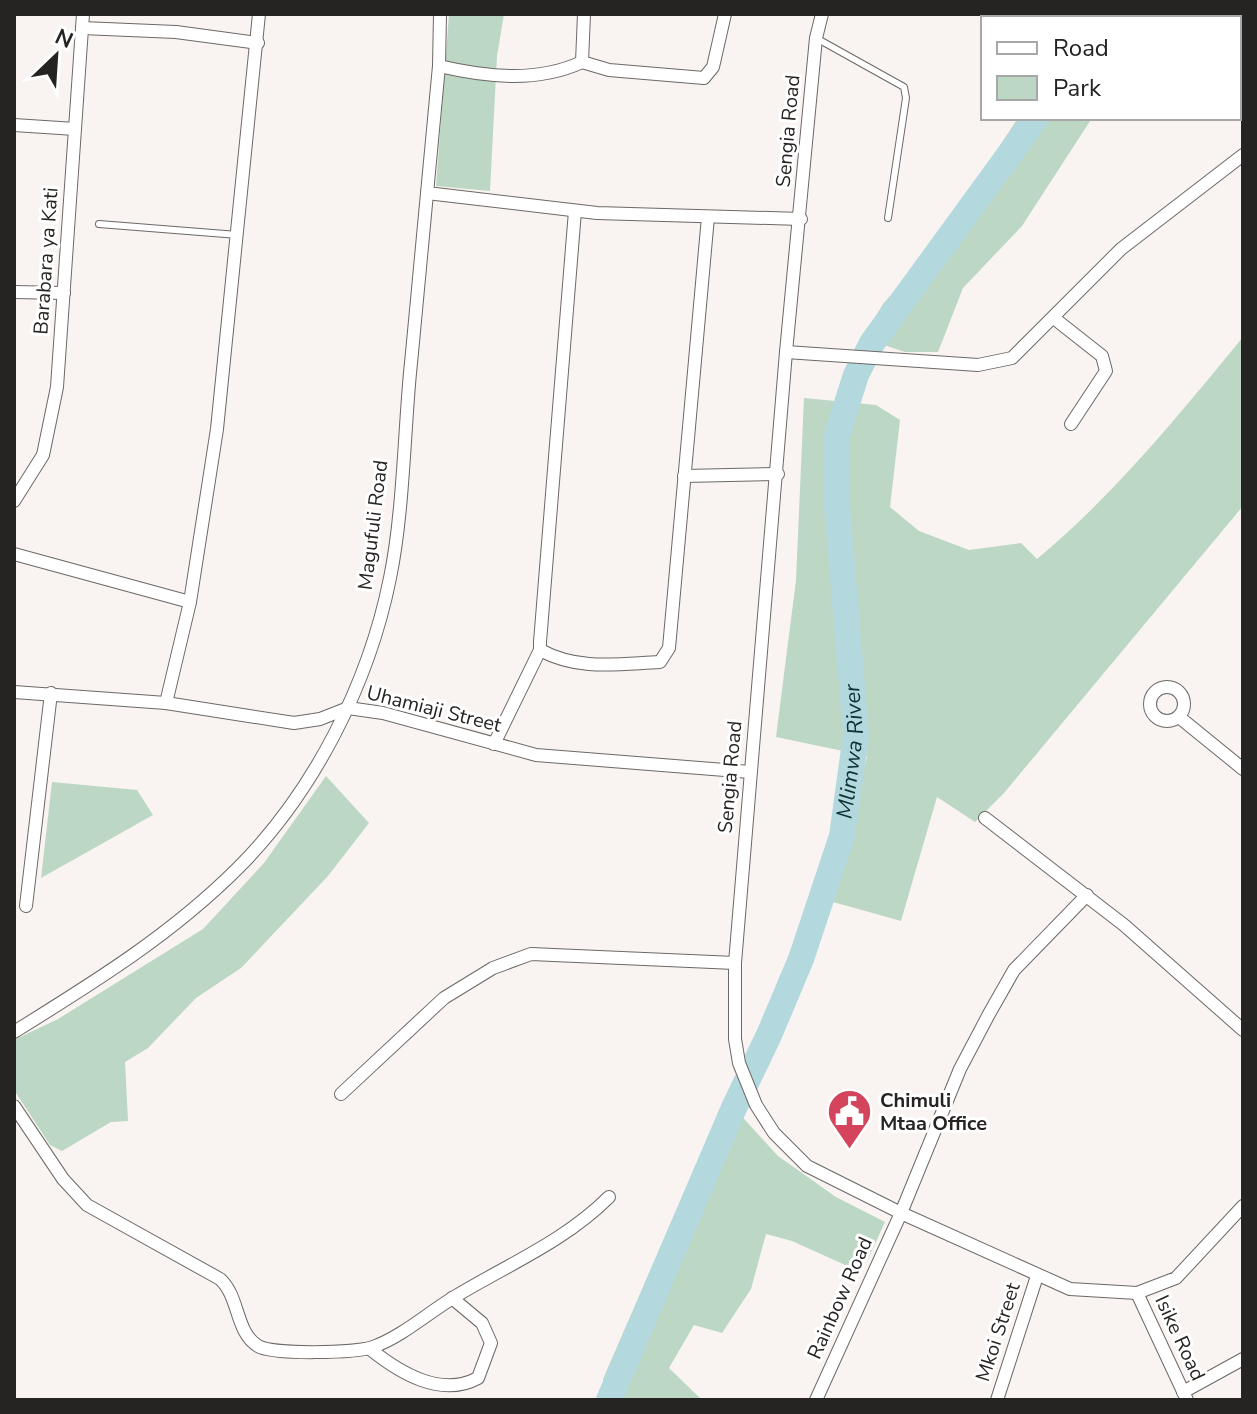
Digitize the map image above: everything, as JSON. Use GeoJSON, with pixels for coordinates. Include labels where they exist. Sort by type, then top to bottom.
{"type":"FeatureCollection","features":[{"type":"Feature","properties":{"kind":"street","name":"Barabara ya Kati"},"geometry":{"type":"LineString","coordinates":[[14,501],[43,455],[57,387],[83,14]]}},
{"type":"Feature","properties":{"kind":"street"},"geometry":{"type":"LineString","coordinates":[[166,703],[190,602],[217,429],[259,14]]}},
{"type":"Feature","properties":{"kind":"street","name":"Magufuli Road"},"geometry":{"type":"LineString","coordinates":[[14,1032],[181,922],[240,867],[284,812],[348,708],[378,627],[391,576],[439,66],[440,14]]}},
{"type":"Feature","properties":{"kind":"street"},"geometry":{"type":"LineString","coordinates":[[582,62],[584,14]]}},
{"type":"Feature","properties":{"kind":"street"},"geometry":{"type":"LineString","coordinates":[[439,66],[483,77],[505,77],[563,71],[582,62],[609,70],[704,78],[713,67],[725,14]]}},
{"type":"Feature","properties":{"kind":"street","name":"Sengia Road"},"geometry":{"type":"LineString","coordinates":[[822,14],[816,38],[786,352],[778,474],[750,772],[735,963],[735,1039],[739,1063],[756,1105],[774,1133],[807,1166],[901,1213],[1070,1289],[1137,1293]]}},
{"type":"Feature","properties":{"kind":"street"},"geometry":{"type":"LineString","coordinates":[[82,28],[176,32],[258,43]]}},
{"type":"Feature","properties":{"kind":"street"},"geometry":{"type":"LineString","coordinates":[[14,125],[75,129]]}},
{"type":"Feature","properties":{"kind":"street"},"geometry":{"type":"LineString","coordinates":[[786,352],[879,360],[978,365],[1003,363],[1055,319],[1121,249],[1243,155]]}},
{"type":"Feature","properties":{"kind":"street"},"geometry":{"type":"LineString","coordinates":[[427,193],[575,211],[801,219]]}},
{"type":"Feature","properties":{"kind":"street"},"geometry":{"type":"LineString","coordinates":[[494,744],[540,650],[575,211]]}},
{"type":"Feature","properties":{"kind":"street"},"geometry":{"type":"LineString","coordinates":[[540,650],[561,662],[583,666],[660,662],[666,656],[671,637],[708,217]]}},
{"type":"Feature","properties":{"kind":"street"},"geometry":{"type":"LineString","coordinates":[[14,292],[64,293]]}},
{"type":"Feature","properties":{"kind":"street"},"geometry":{"type":"LineString","coordinates":[[1055,319],[1102,356],[1106,371],[1071,424]]}},
{"type":"Feature","properties":{"kind":"street"},"geometry":{"type":"LineString","coordinates":[[684,476],[778,474]]}},
{"type":"Feature","properties":{"kind":"street"},"geometry":{"type":"LineString","coordinates":[[14,554],[190,602]]}},
{"type":"Feature","properties":{"kind":"street","name":"Uhamiaji Street"},"geometry":{"type":"LineString","coordinates":[[14,692],[166,703],[294,723],[320,719],[348,708],[383,713],[536,755],[750,772]]}},
{"type":"Feature","properties":{"kind":"street"},"geometry":{"type":"LineString","coordinates":[[26,906],[51,693]]}},
{"type":"Feature","properties":{"kind":"street"},"geometry":{"type":"LineString","coordinates":[[1179,717],[1243,769]]}},
{"type":"Feature","properties":{"kind":"street"},"geometry":{"type":"LineString","coordinates":[[985,818],[1087,895],[1243,1030]]}},
{"type":"Feature","properties":{"kind":"street","name":"Rainbow Road"},"geometry":{"type":"LineString","coordinates":[[816,1400],[901,1213],[960,1069],[1014,970],[1087,895]]}},
{"type":"Feature","properties":{"kind":"street"},"geometry":{"type":"LineString","coordinates":[[341,1094],[444,998],[493,968],[531,954],[735,963]]}},
{"type":"Feature","properties":{"kind":"street"},"geometry":{"type":"LineString","coordinates":[[14,1106],[63,1179],[87,1205],[229,1287],[249,1337],[258,1346],[278,1351],[370,1349],[452,1298],[581,1225],[609,1197]]}},
{"type":"Feature","properties":{"kind":"street"},"geometry":{"type":"LineString","coordinates":[[1137,1293],[1176,1278],[1243,1206]]}},
{"type":"Feature","properties":{"kind":"street","name":"Mkoi Street"},"geometry":{"type":"LineString","coordinates":[[997,1400],[1037,1276]]}},
{"type":"Feature","properties":{"kind":"street","name":"Isike Road"},"geometry":{"type":"LineString","coordinates":[[1137,1293],[1185,1396]]}},
{"type":"Feature","properties":{"kind":"street"},"geometry":{"type":"LineString","coordinates":[[370,1349],[391,1365],[434,1384],[462,1387],[478,1378],[491,1343],[482,1323],[452,1298]]}},
{"type":"Feature","properties":{"kind":"street"},"geometry":{"type":"LineString","coordinates":[[1185,1396],[1238,1360],[1243,1349]]}},
{"type":"Feature","properties":{"kind":"lane"},"geometry":{"type":"LineString","coordinates":[[816,38],[904,87],[906,98],[888,218]]}},
{"type":"Feature","properties":{"kind":"lane"},"geometry":{"type":"LineString","coordinates":[[99,224],[238,235]]}},
{"type":"Feature","properties":{"kind":"green space"},"geometry":{"type":"Polygon","coordinates":[[[449,14],[504,14],[497,56],[490,191],[436,186],[449,14]]]}},
{"type":"Feature","properties":{"kind":"green space"},"geometry":{"type":"Polygon","coordinates":[[[1074,14],[1184,14],[1182,16],[1074,14]]]}},
{"type":"Feature","properties":{"kind":"green space"},"geometry":{"type":"Polygon","coordinates":[[[1017,120],[1091,120],[1022,226],[963,288],[938,352],[905,352],[863,338],[883,304],[934,246],[1017,120]]]}},
{"type":"Feature","properties":{"kind":"green space"},"geometry":{"type":"Polygon","coordinates":[[[1243,337],[1243,506],[1004,793],[975,822],[937,797],[901,921],[833,902],[867,756],[776,737],[796,580],[804,398],[876,405],[900,420],[890,507],[919,531],[969,550],[1021,543],[1037,559],[1120,481],[1243,337]]]}},
{"type":"Feature","properties":{"kind":"green space"},"geometry":{"type":"Polygon","coordinates":[[[326,776],[369,823],[328,876],[241,968],[196,998],[148,1048],[125,1062],[128,1121],[111,1122],[62,1151],[50,1145],[14,1090],[14,1040],[58,1019],[203,929],[264,863],[326,776]]]}},
{"type":"Feature","properties":{"kind":"green space"},"geometry":{"type":"Polygon","coordinates":[[[52,782],[137,790],[153,815],[41,878],[52,782]]]}},
{"type":"Feature","properties":{"kind":"green space"},"geometry":{"type":"Polygon","coordinates":[[[725,1098],[778,1156],[836,1197],[885,1222],[868,1259],[854,1269],[792,1241],[766,1234],[751,1289],[722,1333],[694,1325],[669,1368],[702,1400],[613,1400],[603,1379],[725,1098]]]}},
{"type":"Feature","properties":{"kind":"waterway","name":"Mlimwa River"},"geometry":{"type":"LineString","coordinates":[[609,1400],[801,959],[842,836],[856,735],[836,494],[837,435],[856,375],[872,343],[1035,120]]}},
{"type":"Feature","properties":{"kind":"place","name":"Chimuli Mtaa Office"},"geometry":{"type":"Point","coordinates":[849,1150]}}]}
